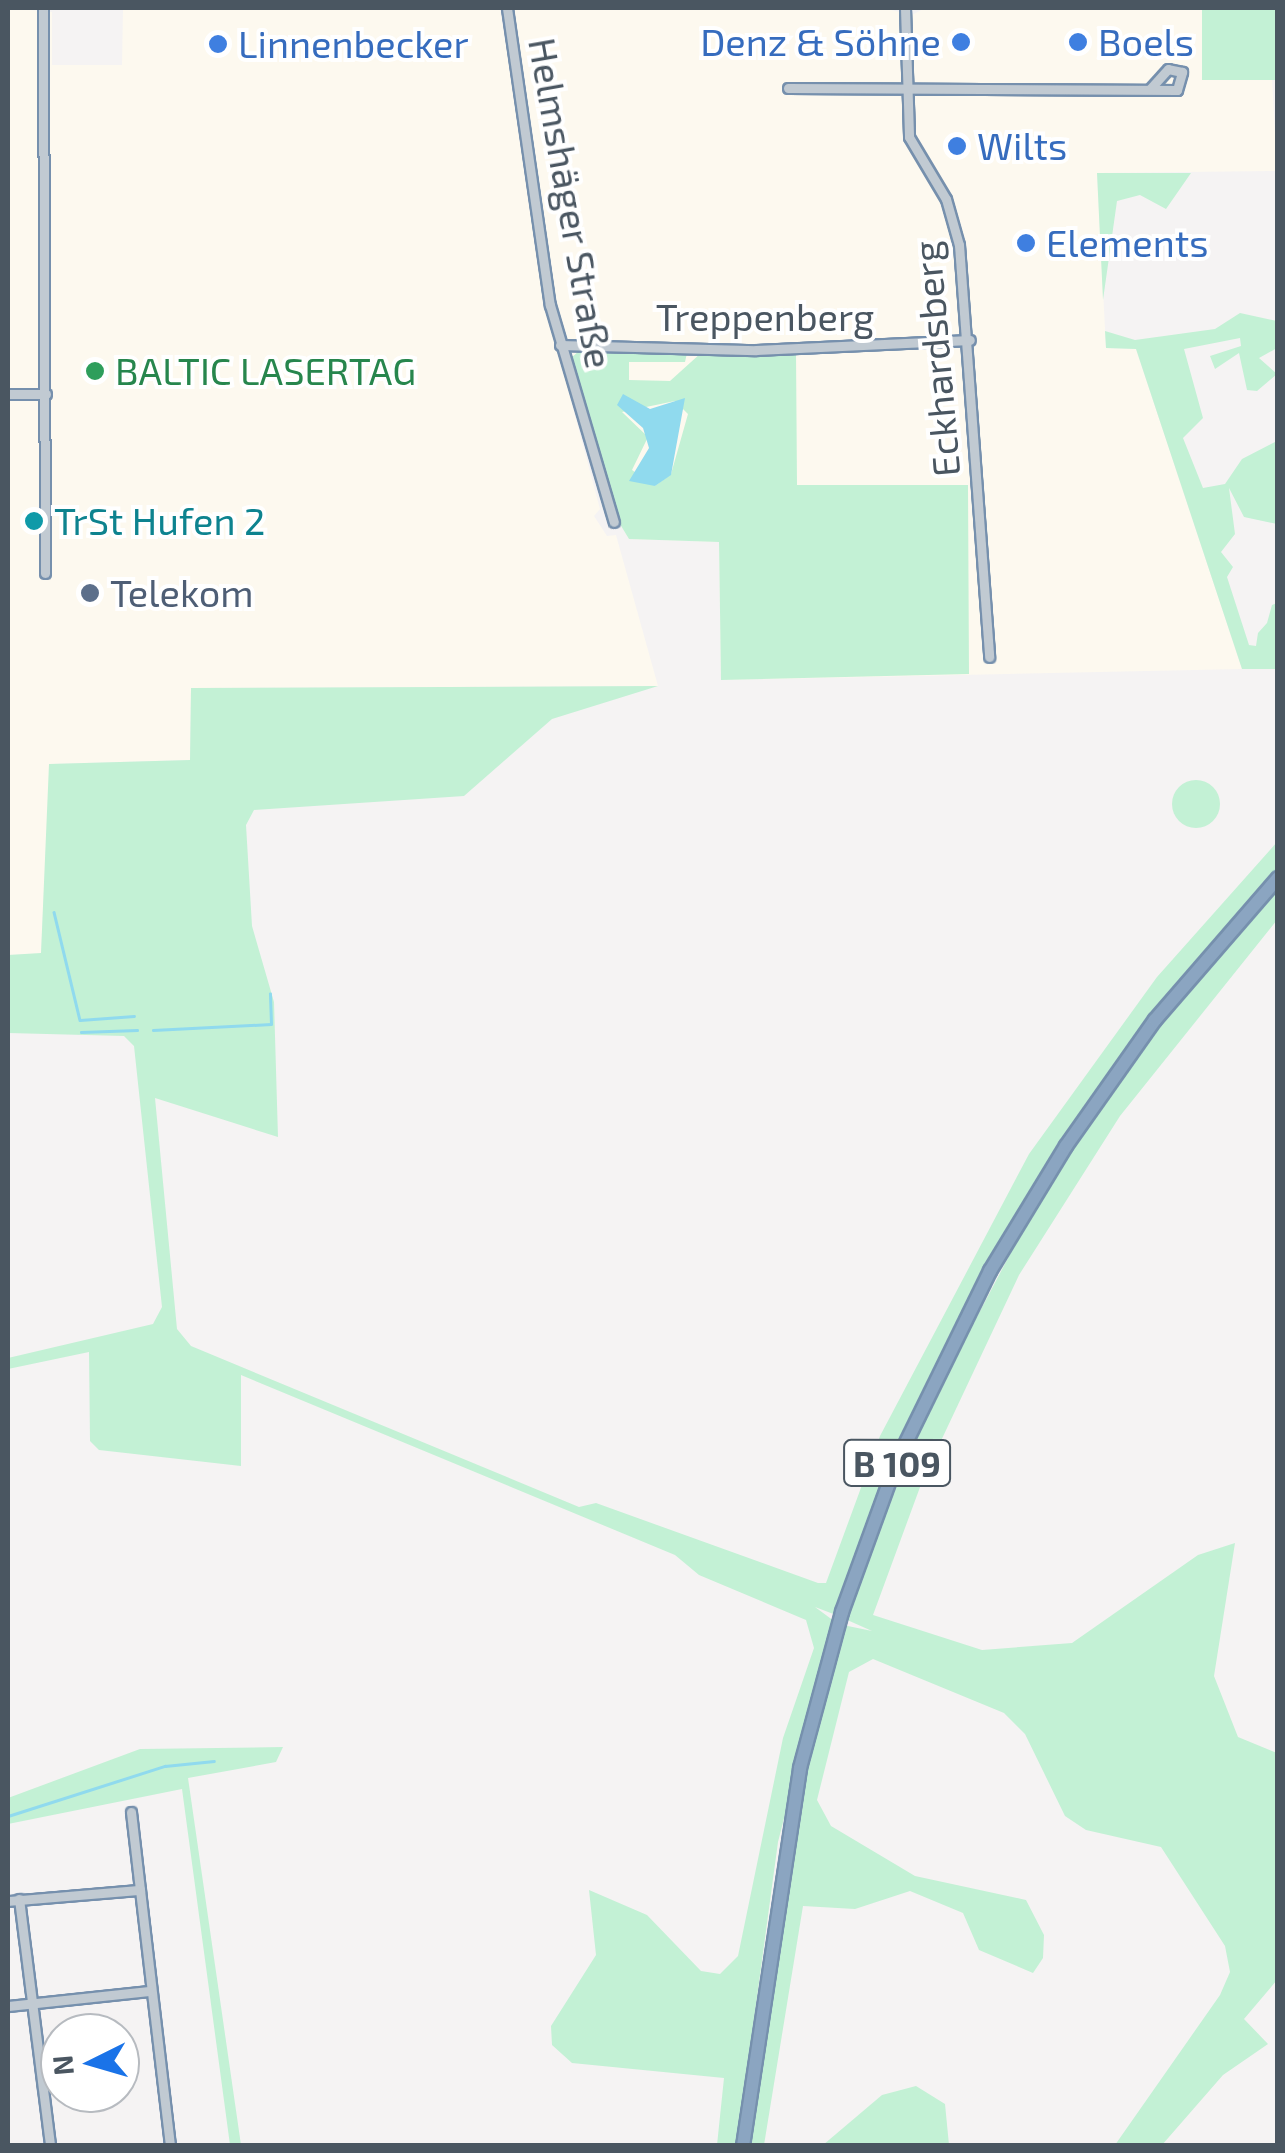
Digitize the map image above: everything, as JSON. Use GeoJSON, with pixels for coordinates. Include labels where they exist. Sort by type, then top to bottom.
{"type":"FeatureCollection","features":[{"type":"Feature","properties":{"kind":"highway","name":"B 109"},"geometry":{"type":"LineString","coordinates":[[743,2146],[800,1768],[842,1612],[898,1462],[990,1271],[1066,1146],[1156,1020],[1278,878]]}},
{"type":"Feature","properties":{"kind":"street"},"geometry":{"type":"LineString","coordinates":[[43,8],[45,574]]}},
{"type":"Feature","properties":{"kind":"street","name":"Helmshäger Straße"},"geometry":{"type":"LineString","coordinates":[[507,8],[560,345],[614,522]]}},
{"type":"Feature","properties":{"kind":"street","name":"Eckhardsberg"},"geometry":{"type":"LineString","coordinates":[[904,8],[908,137],[956,228],[970,340],[989,657]]}},
{"type":"Feature","properties":{"kind":"street"},"geometry":{"type":"LineString","coordinates":[[788,88],[1150,89]]}},
{"type":"Feature","properties":{"kind":"street","name":"Treppenberg"},"geometry":{"type":"LineString","coordinates":[[560,345],[756,350],[970,340]]}},
{"type":"Feature","properties":{"kind":"street"},"geometry":{"type":"LineString","coordinates":[[8,394],[46,394]]}},
{"type":"Feature","properties":{"kind":"street"},"geometry":{"type":"LineString","coordinates":[[131,1812],[170,2146]]}},
{"type":"Feature","properties":{"kind":"street"},"geometry":{"type":"LineString","coordinates":[[50,2146],[32,2004],[13,1900],[140,1890]]}},
{"type":"Feature","properties":{"kind":"street"},"geometry":{"type":"LineString","coordinates":[[8,2006],[149,1991]]}},
{"type":"Feature","properties":{"kind":"shaded area"},"geometry":{"type":"Polygon","coordinates":[[[8,8],[52,12],[52,65],[122,65],[123,8],[500,8],[550,322],[600,509],[594,516],[607,536],[616,535],[658,686],[191,688],[190,760],[50,764],[41,954],[8,955],[8,8]]]}},
{"type":"Feature","properties":{"kind":"shaded area"},"geometry":{"type":"Polygon","coordinates":[[[510,8],[883,8],[912,15],[925,8],[1202,8],[1204,80],[1272,78],[1277,171],[1097,173],[1106,348],[1136,349],[1242,669],[721,680],[719,542],[629,539],[609,506],[560,334],[510,8]]]}},
{"type":"Feature","properties":{"kind":"green space"},"geometry":{"type":"Polygon","coordinates":[[[1202,8],[1277,8],[1277,80],[1202,80],[1202,8]]]}},
{"type":"Feature","properties":{"kind":"green space"},"geometry":{"type":"Polygon","coordinates":[[[1097,173],[1191,173],[1166,209],[1140,195],[1117,201],[1103,300],[1097,173]]]}},
{"type":"Feature","properties":{"kind":"green space"},"geometry":{"type":"Polygon","coordinates":[[[1240,313],[1277,321],[1277,348],[1259,358],[1277,374],[1257,391],[1247,390],[1239,353],[1215,369],[1210,356],[1241,346],[1240,338],[1184,349],[1203,418],[1183,438],[1203,488],[1225,484],[1242,459],[1277,441],[1277,524],[1244,517],[1229,488],[1235,534],[1221,552],[1233,567],[1227,577],[1249,645],[1256,646],[1258,633],[1267,623],[1272,605],[1277,603],[1277,669],[1242,669],[1136,349],[1106,348],[1105,331],[1135,340],[1215,329],[1240,313]]]}},
{"type":"Feature","properties":{"kind":"green space"},"geometry":{"type":"Polygon","coordinates":[[[580,350],[687,353],[685,362],[629,362],[629,380],[670,381],[701,353],[796,352],[797,485],[968,485],[969,674],[721,680],[719,542],[629,539],[609,506],[570,359],[580,350]],[[675,401],[622,412],[648,437],[632,470],[655,486],[671,474],[688,414],[675,401]]]}},
{"type":"Feature","properties":{"kind":"green space"},"geometry":{"type":"Polygon","coordinates":[[[658,686],[552,719],[464,796],[254,810],[246,825],[252,926],[274,1002],[278,1137],[155,1098],[177,1329],[191,1346],[579,1507],[596,1503],[818,1583],[826,1583],[880,1436],[1029,1154],[1157,977],[1277,842],[1277,871],[1128,1048],[1017,1213],[900,1440],[836,1615],[815,1607],[834,1621],[778,1842],[737,2145],[717,2145],[724,2078],[572,2063],[552,2045],[551,2026],[596,1955],[589,1890],[647,1915],[701,1971],[720,1974],[738,1956],[783,1738],[814,1648],[806,1620],[699,1575],[675,1555],[241,1375],[241,1466],[99,1450],[90,1441],[89,1352],[8,1369],[8,1358],[153,1324],[162,1307],[134,1046],[124,1036],[8,1033],[8,955],[41,953],[49,764],[190,760],[191,688],[658,686]]]}},
{"type":"Feature","properties":{"kind":"green space"},"geometry":{"type":"Polygon","coordinates":[[[1196,780],[1213,787],[1220,804],[1213,821],[1196,828],[1179,821],[1172,804],[1179,787],[1196,780]]]}},
{"type":"Feature","properties":{"kind":"green space"},"geometry":{"type":"Polygon","coordinates":[[[1277,885],[1277,920],[1120,1116],[1019,1275],[923,1479],[873,1615],[982,1650],[1072,1643],[1198,1555],[1235,1543],[1214,1676],[1238,1737],[1277,1753],[1277,1980],[1244,2019],[1268,2044],[1223,2075],[1162,2145],[1115,2145],[1220,1995],[1230,1972],[1225,1946],[1161,1847],[1086,1830],[1065,1816],[1025,1734],[1004,1713],[873,1659],[849,1672],[817,1800],[831,1826],[915,1876],[1026,1900],[1044,1935],[1043,1958],[1033,1973],[979,1950],[963,1913],[910,1891],[855,1909],[803,1906],[764,2145],[748,2146],[795,1814],[843,1625],[872,1631],[845,1619],[910,1444],[1047,1184],[1171,1009],[1277,885]]]}},
{"type":"Feature","properties":{"kind":"green space"},"geometry":{"type":"Polygon","coordinates":[[[283,1747],[276,1762],[188,1778],[241,2145],[230,2145],[182,1789],[8,1824],[8,1798],[140,1749],[283,1747]]]}},
{"type":"Feature","properties":{"kind":"green space"},"geometry":{"type":"Polygon","coordinates":[[[916,2086],[945,2104],[949,2145],[823,2145],[882,2095],[916,2086]]]}},
{"type":"Feature","properties":{"kind":"water"},"geometry":{"type":"Polygon","coordinates":[[[623,394],[650,409],[685,398],[671,475],[655,486],[629,481],[649,448],[643,428],[617,405],[623,394]]]}},
{"type":"Feature","properties":{"kind":"waterway"},"geometry":{"type":"LineString","coordinates":[[54,912],[80,1020],[134,1016]]}},
{"type":"Feature","properties":{"kind":"waterway"},"geometry":{"type":"LineString","coordinates":[[153,1030],[271,1024],[270,994]]}},
{"type":"Feature","properties":{"kind":"waterway"},"geometry":{"type":"LineString","coordinates":[[81,1032],[137,1030]]}},
{"type":"Feature","properties":{"kind":"waterway"},"geometry":{"type":"LineString","coordinates":[[8,1816],[165,1766],[214,1761]]}},
{"type":"Feature","properties":{"kind":"place","name":"Denz & Söhne"},"geometry":{"type":"Point","coordinates":[961,42]}},
{"type":"Feature","properties":{"kind":"place","name":"Boels"},"geometry":{"type":"Point","coordinates":[1078,42]}},
{"type":"Feature","properties":{"kind":"place","name":"Linnenbecker"},"geometry":{"type":"Point","coordinates":[218,44]}},
{"type":"Feature","properties":{"kind":"place","name":"Wilts"},"geometry":{"type":"Point","coordinates":[957,146]}},
{"type":"Feature","properties":{"kind":"place","name":"Elements"},"geometry":{"type":"Point","coordinates":[1026,243]}},
{"type":"Feature","properties":{"kind":"place","name":"BALTIC LASERTAG"},"geometry":{"type":"Point","coordinates":[95,371]}},
{"type":"Feature","properties":{"kind":"place","name":"TrSt Hufen 2"},"geometry":{"type":"Point","coordinates":[34,521]}},
{"type":"Feature","properties":{"kind":"place","name":"Telekom"},"geometry":{"type":"Point","coordinates":[90,593]}}]}
